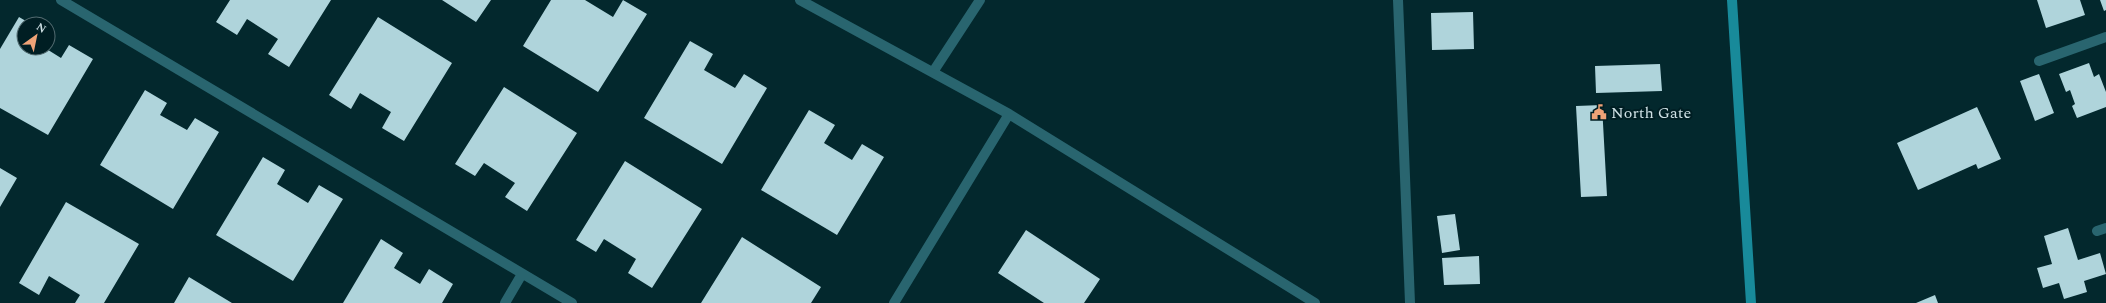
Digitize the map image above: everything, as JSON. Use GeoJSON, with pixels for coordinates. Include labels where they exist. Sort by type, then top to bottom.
{"type":"FeatureCollection","features":[{"type":"Feature","properties":{"kind":"street"},"geometry":{"type":"LineString","coordinates":[[61,0],[572,303]]}},
{"type":"Feature","properties":{"kind":"street"},"geometry":{"type":"LineString","coordinates":[[800,0],[1009,114],[1316,303]]}},
{"type":"Feature","properties":{"kind":"street"},"geometry":{"type":"LineString","coordinates":[[933,72],[980,0]]}},
{"type":"Feature","properties":{"kind":"street"},"geometry":{"type":"LineString","coordinates":[[1398,0],[1410,303]]}},
{"type":"Feature","properties":{"kind":"street"},"geometry":{"type":"LineString","coordinates":[[1732,0],[1751,303]]}},
{"type":"Feature","properties":{"kind":"street"},"geometry":{"type":"LineString","coordinates":[[2039,61],[2106,37]]}},
{"type":"Feature","properties":{"kind":"street"},"geometry":{"type":"LineString","coordinates":[[894,303],[1009,114]]}},
{"type":"Feature","properties":{"kind":"street"},"geometry":{"type":"LineString","coordinates":[[505,303],[522,274]]}},
{"type":"Feature","properties":{"kind":"building"},"geometry":{"type":"Polygon","coordinates":[[[230,0],[331,0],[289,67],[268,54],[278,39],[247,19],[237,35],[216,22],[230,0]]]}},
{"type":"Feature","properties":{"kind":"building"},"geometry":{"type":"Polygon","coordinates":[[[442,0],[491,0],[476,22],[442,0]]]}},
{"type":"Feature","properties":{"kind":"building"},"geometry":{"type":"Polygon","coordinates":[[[551,0],[585,0],[613,17],[623,0],[647,14],[598,92],[523,46],[551,0]]]}},
{"type":"Feature","properties":{"kind":"building"},"geometry":{"type":"Polygon","coordinates":[[[2037,0],[2080,0],[2085,15],[2046,28],[2037,0]]]}},
{"type":"Feature","properties":{"kind":"building"},"geometry":{"type":"Polygon","coordinates":[[[2100,0],[2106,0],[2106,10],[2104,11],[2100,0]]]}},
{"type":"Feature","properties":{"kind":"building"},"geometry":{"type":"Polygon","coordinates":[[[1473,12],[1474,49],[1432,50],[1431,13],[1473,12]]]}},
{"type":"Feature","properties":{"kind":"building"},"geometry":{"type":"Polygon","coordinates":[[[378,17],[452,63],[404,141],[382,128],[391,112],[360,93],[351,109],[329,95],[378,17]]]}},
{"type":"Feature","properties":{"kind":"building"},"geometry":{"type":"Polygon","coordinates":[[[16,22],[16,56],[56,55],[61,58],[69,45],[93,59],[48,135],[0,108],[0,49],[16,22]]]}},
{"type":"Feature","properties":{"kind":"building"},"geometry":{"type":"Polygon","coordinates":[[[690,41],[713,54],[704,70],[735,88],[744,74],[767,88],[722,164],[644,118],[690,41]]]}},
{"type":"Feature","properties":{"kind":"building"},"geometry":{"type":"Polygon","coordinates":[[[2089,63],[2094,77],[2099,74],[2106,92],[2106,107],[2077,118],[2072,106],[2075,104],[2070,90],[2066,92],[2059,74],[2089,63]]]}},
{"type":"Feature","properties":{"kind":"building"},"geometry":{"type":"Polygon","coordinates":[[[1660,64],[1662,91],[1596,93],[1595,66],[1660,64]]]}},
{"type":"Feature","properties":{"kind":"building"},"geometry":{"type":"Polygon","coordinates":[[[2039,74],[2054,113],[2035,121],[2020,81],[2039,74]]]}},
{"type":"Feature","properties":{"kind":"building"},"geometry":{"type":"Polygon","coordinates":[[[504,87],[577,133],[527,211],[505,197],[515,183],[484,163],[475,176],[455,164],[504,87]]]}},
{"type":"Feature","properties":{"kind":"building"},"geometry":{"type":"Polygon","coordinates":[[[145,90],[167,103],[160,115],[187,130],[195,118],[219,132],[173,209],[100,165],[145,90]]]}},
{"type":"Feature","properties":{"kind":"building"},"geometry":{"type":"Polygon","coordinates":[[[1602,105],[1607,196],[1581,197],[1576,106],[1602,105]]]}},
{"type":"Feature","properties":{"kind":"building"},"geometry":{"type":"Polygon","coordinates":[[[1977,107],[2001,159],[1978,169],[1976,164],[1918,190],[1897,143],[1977,107]]]}},
{"type":"Feature","properties":{"kind":"building"},"geometry":{"type":"Polygon","coordinates":[[[809,110],[835,125],[824,143],[852,160],[862,144],[884,157],[837,235],[761,190],[809,110]]]}},
{"type":"Feature","properties":{"kind":"building"},"geometry":{"type":"Polygon","coordinates":[[[263,157],[285,170],[277,184],[308,203],[319,185],[343,199],[293,281],[216,235],[263,157]]]}},
{"type":"Feature","properties":{"kind":"building"},"geometry":{"type":"Polygon","coordinates":[[[625,161],[702,209],[652,288],[628,273],[636,259],[604,239],[596,252],[576,240],[625,161]]]}},
{"type":"Feature","properties":{"kind":"building"},"geometry":{"type":"Polygon","coordinates":[[[0,168],[17,178],[0,207],[0,168]]]}},
{"type":"Feature","properties":{"kind":"building"},"geometry":{"type":"Polygon","coordinates":[[[66,202],[139,244],[104,303],[75,303],[80,295],[49,276],[39,295],[19,283],[66,202]]]}},
{"type":"Feature","properties":{"kind":"building"},"geometry":{"type":"Polygon","coordinates":[[[1455,214],[1460,250],[1442,253],[1437,216],[1455,214]]]}},
{"type":"Feature","properties":{"kind":"building"},"geometry":{"type":"Polygon","coordinates":[[[2068,228],[2078,260],[2100,253],[2106,274],[2084,281],[2087,292],[2064,299],[2059,283],[2043,288],[2037,268],[2052,264],[2044,236],[2068,228]]]}},
{"type":"Feature","properties":{"kind":"building"},"geometry":{"type":"Polygon","coordinates":[[[1026,230],[1100,279],[1084,303],[1044,303],[998,273],[1026,230]]]}},
{"type":"Feature","properties":{"kind":"building"},"geometry":{"type":"Polygon","coordinates":[[[742,237],[821,287],[811,303],[701,303],[742,237]]]}},
{"type":"Feature","properties":{"kind":"building"},"geometry":{"type":"Polygon","coordinates":[[[381,239],[403,253],[394,268],[420,284],[429,269],[453,284],[442,303],[343,303],[381,239]]]}},
{"type":"Feature","properties":{"kind":"building"},"geometry":{"type":"Polygon","coordinates":[[[1479,256],[1480,284],[1444,285],[1442,258],[1479,256]]]}},
{"type":"Feature","properties":{"kind":"building"},"geometry":{"type":"Polygon","coordinates":[[[189,277],[232,303],[174,303],[189,277]]]}},
{"type":"Feature","properties":{"kind":"building"},"geometry":{"type":"Polygon","coordinates":[[[1935,295],[1938,303],[1916,303],[1935,295]]]}},
{"type":"Feature","properties":{"kind":"place","name":"North Gate"},"geometry":{"type":"Point","coordinates":[1599,112]}}]}
